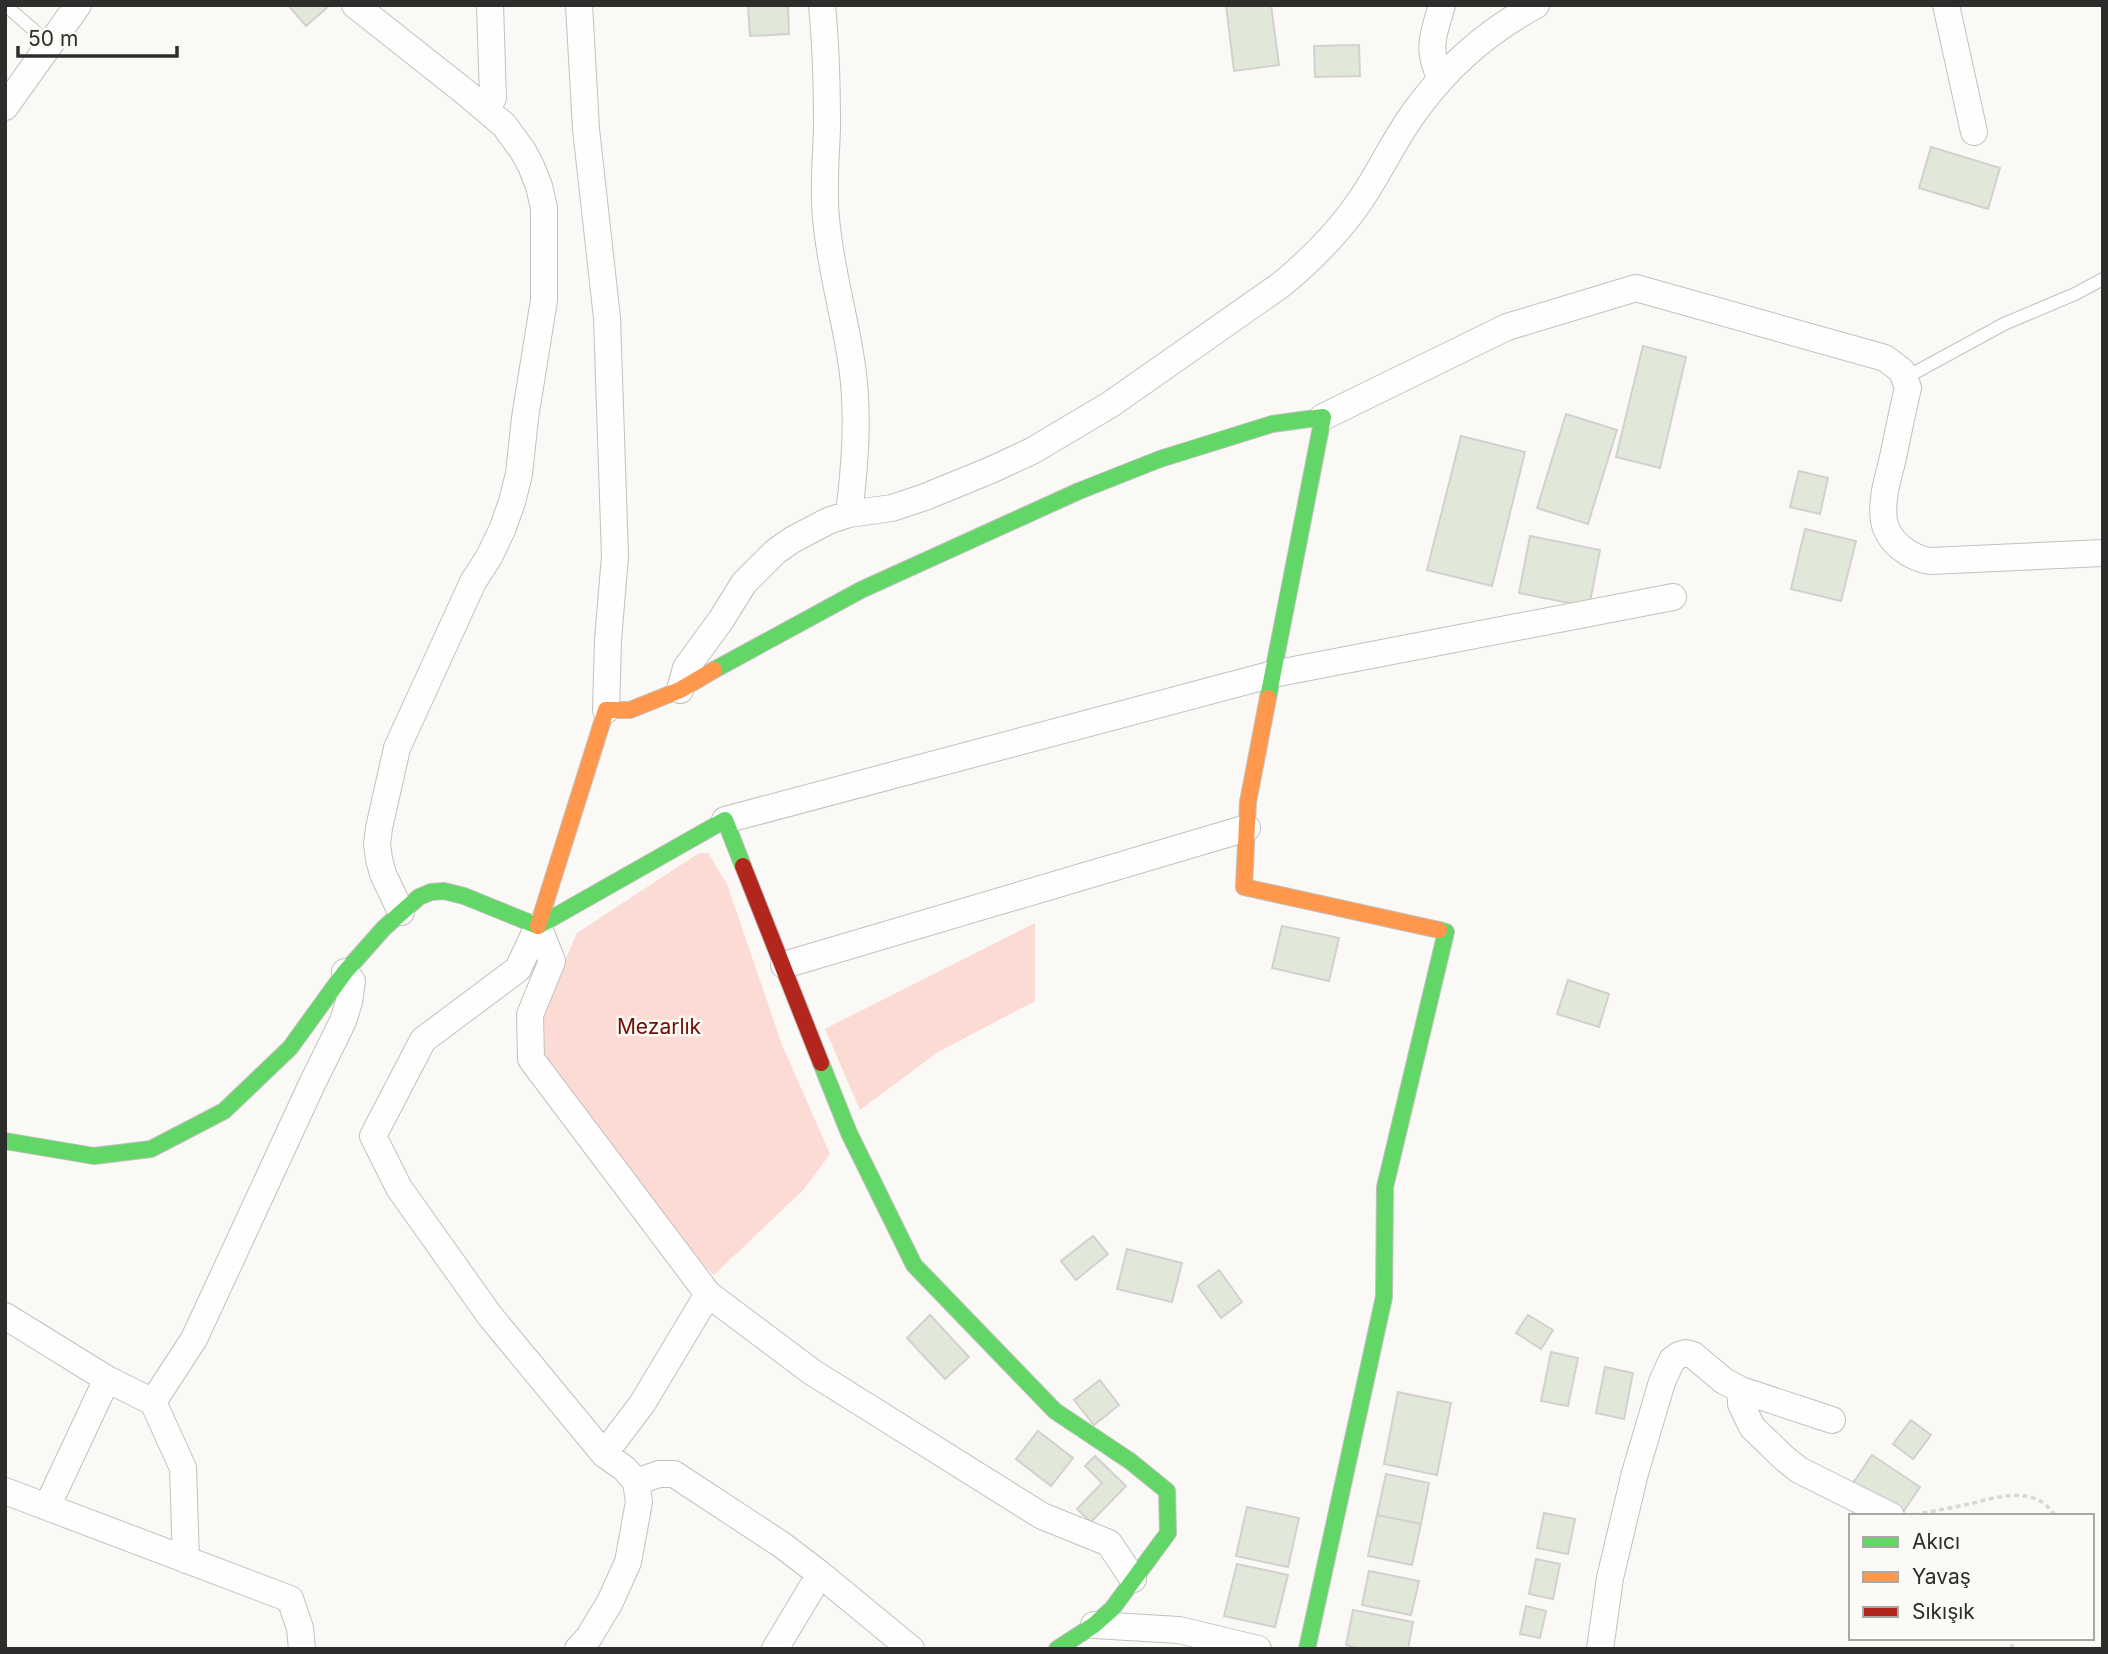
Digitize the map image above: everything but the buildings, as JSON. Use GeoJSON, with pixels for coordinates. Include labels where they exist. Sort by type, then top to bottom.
{"type":"FeatureCollection","features":[{"type":"Feature","properties":{"kind":"street"},"geometry":{"type":"LineString","coordinates":[[5,107],[78,5]]}},
{"type":"Feature","properties":{"kind":"street"},"geometry":{"type":"LineString","coordinates":[[355,5],[504,125],[531,166],[544,208],[544,300],[519,474],[512,502],[502,530],[473,582],[397,748],[379,828],[379,859],[401,912]]}},
{"type":"Feature","properties":{"kind":"street"},"geometry":{"type":"LineString","coordinates":[[485,109],[493,98],[490,5]]}},
{"type":"Feature","properties":{"kind":"street"},"geometry":{"type":"LineString","coordinates":[[578,1649],[589,1637],[610,1602],[628,1562],[639,1502],[636,1482],[625,1469],[604,1454],[491,1316],[399,1188],[373,1136],[423,1040],[518,969],[538,926],[606,710],[608,639],[615,556],[607,318],[586,129],[579,5]]}},
{"type":"Feature","properties":{"kind":"street"},"geometry":{"type":"LineString","coordinates":[[822,5],[826,79],[826,216],[836,289],[852,367],[855,406],[854,478],[849,514]]}},
{"type":"Feature","properties":{"kind":"street"},"geometry":{"type":"LineString","coordinates":[[1441,79],[1433,63],[1431,49],[1442,5]]}},
{"type":"Feature","properties":{"kind":"street"},"geometry":{"type":"LineString","coordinates":[[680,690],[687,668],[744,583],[775,551],[828,521],[849,514],[892,508],[925,497],[1032,451],[1111,404],[1257,303],[1305,264],[1344,221],[1360,200],[1416,108],[1441,79],[1493,32],[1536,5]]}},
{"type":"Feature","properties":{"kind":"street"},"geometry":{"type":"LineString","coordinates":[[1946,5],[1974,132]]}},
{"type":"Feature","properties":{"kind":"street"},"geometry":{"type":"LineString","coordinates":[[606,710],[630,710],[680,690],[861,590],[1079,491],[1160,459],[1272,424],[1323,417],[1507,327],[1636,288],[1885,358],[1902,371],[1908,388],[1883,502],[1884,524],[1893,540],[1917,559],[1930,561],[2103,553]]}},
{"type":"Feature","properties":{"kind":"street"},"geometry":{"type":"LineString","coordinates":[[1307,1649],[1384,1297],[1385,1187],[1446,932],[1244,887],[1248,802],[1323,417]]}},
{"type":"Feature","properties":{"kind":"street"},"geometry":{"type":"LineString","coordinates":[[538,926],[725,820],[1273,674],[1673,597]]}},
{"type":"Feature","properties":{"kind":"street"},"geometry":{"type":"LineString","coordinates":[[725,820],[849,1133],[914,1265],[1055,1411],[1130,1461],[1167,1491],[1168,1533],[1112,1609],[1094,1625],[1057,1649]]}},
{"type":"Feature","properties":{"kind":"street"},"geometry":{"type":"LineString","coordinates":[[784,965],[1247,828]]}},
{"type":"Feature","properties":{"kind":"street"},"geometry":{"type":"LineString","coordinates":[[5,1141],[94,1156],[150,1149],[224,1111],[262,1077],[290,1048],[345,972],[384,928],[419,897],[444,891],[482,903],[538,926],[552,961],[530,1015],[531,1059],[708,1294],[812,1372],[1042,1516],[1109,1543],[1133,1579]]}},
{"type":"Feature","properties":{"kind":"street"},"geometry":{"type":"LineString","coordinates":[[153,1402],[194,1339],[343,1021],[352,981],[345,972]]}},
{"type":"Feature","properties":{"kind":"street"},"geometry":{"type":"LineString","coordinates":[[604,1454],[642,1404],[708,1294]]}},
{"type":"Feature","properties":{"kind":"street"},"geometry":{"type":"LineString","coordinates":[[5,1316],[107,1379],[153,1402],[183,1468],[186,1560]]}},
{"type":"Feature","properties":{"kind":"street"},"geometry":{"type":"LineString","coordinates":[[1600,1649],[1610,1578],[1635,1473],[1662,1382],[1672,1360],[1686,1353],[1693,1355],[1724,1381],[1741,1390],[1832,1420]]}},
{"type":"Feature","properties":{"kind":"street"},"geometry":{"type":"LineString","coordinates":[[47,1507],[107,1379]]}},
{"type":"Feature","properties":{"kind":"street"},"geometry":{"type":"LineString","coordinates":[[1741,1390],[1741,1404],[1752,1427],[1784,1458],[1799,1470],[1887,1514]]}},
{"type":"Feature","properties":{"kind":"street"},"geometry":{"type":"LineString","coordinates":[[636,1482],[659,1474],[674,1474],[782,1545],[911,1649]]}},
{"type":"Feature","properties":{"kind":"street"},"geometry":{"type":"LineString","coordinates":[[5,1491],[290,1599],[300,1628],[302,1649]]}},
{"type":"Feature","properties":{"kind":"street"},"geometry":{"type":"LineString","coordinates":[[775,1649],[820,1574]]}},
{"type":"Feature","properties":{"kind":"street"},"geometry":{"type":"LineString","coordinates":[[1094,1625],[1179,1630],[1258,1649]]}},
{"type":"Feature","properties":{"kind":"lane"},"geometry":{"type":"LineString","coordinates":[[5,5],[50,44]]}},
{"type":"Feature","properties":{"kind":"lane"},"geometry":{"type":"LineString","coordinates":[[1905,378],[2004,324],[2103,279]]}},
{"type":"Feature","properties":{"kind":"path"},"geometry":{"type":"LineString","coordinates":[[1921,1514],[2017,1494],[2043,1502],[2052,1514]]}},
{"type":"Feature","properties":{"kind":"green space","name":"Mezarlık"},"geometry":{"type":"Polygon","coordinates":[[[699,853],[708,853],[727,884],[782,1045],[830,1154],[804,1189],[714,1275],[691,1254],[545,1059],[541,1030],[549,997],[577,933],[699,853]]]}},
{"type":"Feature","properties":{"kind":"green space"},"geometry":{"type":"Polygon","coordinates":[[[1035,923],[1035,1001],[938,1052],[860,1110],[825,1029],[1035,923]]]}},
{"type":"Feature","properties":{"kind":"traffic: fast"},"geometry":{"type":"LineString","coordinates":[[714,670],[861,590],[1079,491],[1160,459],[1272,424],[1323,417],[1268,698]]}},
{"type":"Feature","properties":{"kind":"traffic: fast"},"geometry":{"type":"LineString","coordinates":[[5,1141],[94,1156],[151,1149],[224,1111],[290,1048],[345,972],[384,928],[419,897],[431,892],[444,891],[464,896],[538,926],[725,820],[743,866]]}},
{"type":"Feature","properties":{"kind":"traffic: fast"},"geometry":{"type":"LineString","coordinates":[[1307,1649],[1384,1297],[1385,1187],[1446,932],[1439,930]]}},
{"type":"Feature","properties":{"kind":"traffic: fast"},"geometry":{"type":"LineString","coordinates":[[821,1063],[849,1133],[914,1265],[1055,1411],[1130,1461],[1167,1491],[1168,1533],[1112,1609],[1094,1625],[1057,1649]]}},
{"type":"Feature","properties":{"kind":"traffic: slow"},"geometry":{"type":"LineString","coordinates":[[538,926],[606,710],[630,710],[680,690],[714,670]]}},
{"type":"Feature","properties":{"kind":"traffic: slow"},"geometry":{"type":"LineString","coordinates":[[1268,698],[1248,802],[1244,887],[1439,930]]}},
{"type":"Feature","properties":{"kind":"traffic: jam"},"geometry":{"type":"LineString","coordinates":[[743,866],[821,1063]]}}]}
